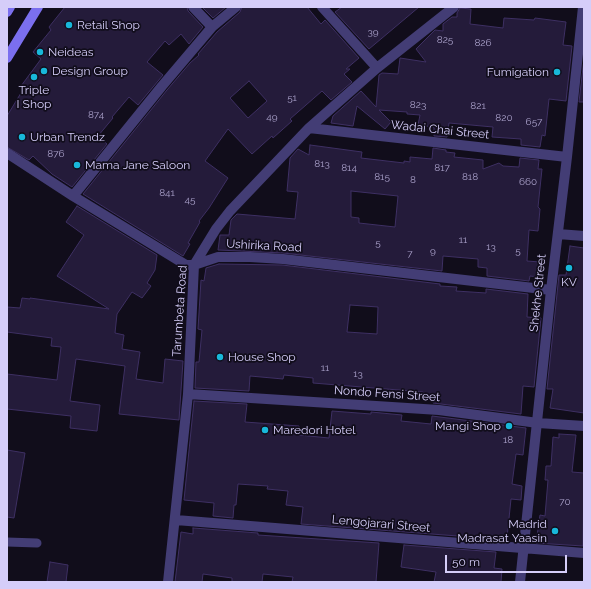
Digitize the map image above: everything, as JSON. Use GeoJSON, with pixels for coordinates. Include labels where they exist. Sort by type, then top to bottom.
{"type":"FeatureCollection","features":[{"type":"Feature","properties":{"kind":"main road"},"geometry":{"type":"LineString","coordinates":[[7,12],[10,7]]}},
{"type":"Feature","properties":{"kind":"main road"},"geometry":{"type":"LineString","coordinates":[[7,58],[38,7]]}},
{"type":"Feature","properties":{"kind":"street"},"geometry":{"type":"LineString","coordinates":[[193,7],[212,27]]}},
{"type":"Feature","properties":{"kind":"street"},"geometry":{"type":"LineString","coordinates":[[73,196],[212,27],[236,7]]}},
{"type":"Feature","properties":{"kind":"street"},"geometry":{"type":"LineString","coordinates":[[322,7],[377,68]]}},
{"type":"Feature","properties":{"kind":"street","name":"Tarumbeta Road"},"geometry":{"type":"LineString","coordinates":[[168,582],[176,520],[188,394],[194,265],[225,217],[309,128],[377,68],[454,7]]}},
{"type":"Feature","properties":{"kind":"street","name":"Shekhe Street"},"geometry":{"type":"LineString","coordinates":[[520,582],[551,290],[568,157],[583,7]]}},
{"type":"Feature","properties":{"kind":"street","name":"Wadai Chai Street"},"geometry":{"type":"LineString","coordinates":[[309,128],[568,157]]}},
{"type":"Feature","properties":{"kind":"street"},"geometry":{"type":"LineString","coordinates":[[7,153],[73,196],[177,260],[186,265],[194,265]]}},
{"type":"Feature","properties":{"kind":"street"},"geometry":{"type":"LineString","coordinates":[[558,234],[584,236]]}},
{"type":"Feature","properties":{"kind":"street","name":"Ushirika Road"},"geometry":{"type":"LineString","coordinates":[[194,265],[218,257],[283,258],[551,290]]}},
{"type":"Feature","properties":{"kind":"street","name":"Nondo Fensi Street"},"geometry":{"type":"LineString","coordinates":[[188,394],[439,410],[538,423],[584,426]]}},
{"type":"Feature","properties":{"kind":"street","name":"Lengojarari Street"},"geometry":{"type":"LineString","coordinates":[[176,520],[584,553]]}},
{"type":"Feature","properties":{"kind":"lane"},"geometry":{"type":"LineString","coordinates":[[7,542],[37,543]]}},
{"type":"Feature","properties":{"kind":"building"},"geometry":{"type":"Polygon","coordinates":[[[65,7],[187,7],[188,11],[203,27],[189,44],[181,34],[169,45],[165,41],[147,62],[163,75],[138,105],[129,97],[112,117],[113,118],[98,136],[107,144],[72,187],[52,174],[33,156],[29,160],[7,147],[7,116],[24,88],[21,86],[41,59],[33,52],[51,30],[49,27],[65,7]]]}},
{"type":"Feature","properties":{"kind":"building"},"geometry":{"type":"Polygon","coordinates":[[[202,7],[226,7],[213,18],[202,7]]]}},
{"type":"Feature","properties":{"kind":"building"},"geometry":{"type":"Polygon","coordinates":[[[242,7],[307,7],[321,24],[325,20],[359,58],[346,69],[350,69],[344,74],[352,82],[331,100],[322,91],[290,119],[292,121],[252,154],[228,129],[205,161],[228,178],[199,221],[200,222],[188,243],[190,244],[183,256],[83,194],[190,63],[199,55],[198,54],[217,32],[240,12],[242,7]],[[249,81],[230,98],[248,118],[267,101],[249,81]]]}},
{"type":"Feature","properties":{"kind":"building"},"geometry":{"type":"Polygon","coordinates":[[[342,7],[419,7],[369,49],[335,12],[342,7]]]}},
{"type":"Feature","properties":{"kind":"building"},"geometry":{"type":"Polygon","coordinates":[[[460,8],[471,9],[470,24],[503,28],[504,18],[534,20],[535,18],[566,22],[563,45],[572,46],[566,101],[549,99],[545,136],[542,135],[540,147],[521,145],[521,139],[492,137],[493,127],[449,123],[447,137],[434,136],[434,127],[418,125],[420,115],[407,114],[407,112],[379,110],[391,122],[385,129],[357,106],[353,126],[331,123],[333,116],[361,91],[376,107],[379,75],[382,73],[398,74],[400,58],[426,62],[416,49],[435,30],[443,31],[443,24],[452,17],[457,17],[457,13],[460,8]]]}},
{"type":"Feature","properties":{"kind":"building"},"geometry":{"type":"Polygon","coordinates":[[[584,59],[584,102],[579,102],[584,59]]]}},
{"type":"Feature","properties":{"kind":"building"},"geometry":{"type":"Polygon","coordinates":[[[310,145],[362,152],[361,158],[404,163],[404,161],[410,162],[410,157],[432,159],[433,148],[455,153],[454,157],[483,160],[483,169],[499,163],[503,166],[519,167],[520,158],[539,160],[538,169],[542,169],[538,207],[540,209],[538,231],[529,230],[527,261],[540,262],[539,277],[530,276],[529,281],[487,276],[487,268],[478,267],[478,259],[443,256],[442,271],[283,253],[218,250],[220,235],[229,235],[231,220],[237,214],[295,219],[298,192],[287,191],[290,158],[298,149],[309,155],[310,145]],[[351,191],[351,217],[359,218],[359,223],[395,227],[398,196],[351,191]]]}},
{"type":"Feature","properties":{"kind":"building"},"geometry":{"type":"Polygon","coordinates":[[[77,206],[157,255],[155,270],[147,283],[151,286],[142,298],[132,292],[117,314],[115,333],[124,335],[122,349],[140,352],[136,379],[163,383],[165,359],[183,361],[179,420],[119,414],[125,366],[76,359],[70,401],[100,405],[97,431],[70,428],[71,416],[7,409],[7,374],[57,380],[61,347],[51,346],[52,338],[7,332],[7,307],[20,308],[22,298],[30,298],[109,309],[57,276],[84,235],[66,222],[77,206]]]}},
{"type":"Feature","properties":{"kind":"building"},"geometry":{"type":"Polygon","coordinates":[[[570,246],[584,248],[584,413],[550,408],[553,389],[547,389],[559,275],[566,275],[570,246]]]}},
{"type":"Feature","properties":{"kind":"building"},"geometry":{"type":"Polygon","coordinates":[[[219,264],[282,265],[440,284],[440,286],[457,287],[456,291],[486,293],[486,289],[528,294],[527,317],[541,318],[534,387],[523,386],[521,414],[433,403],[434,399],[430,399],[431,396],[423,395],[423,392],[313,383],[313,378],[284,375],[283,379],[250,376],[249,391],[195,388],[196,362],[199,362],[202,330],[198,329],[201,280],[204,281],[206,268],[219,264]],[[350,305],[347,332],[377,334],[378,307],[350,305]]]}},
{"type":"Feature","properties":{"kind":"building"},"geometry":{"type":"Polygon","coordinates":[[[194,401],[247,404],[245,422],[299,426],[299,435],[329,438],[332,411],[371,414],[371,412],[402,415],[401,421],[431,424],[432,416],[526,428],[523,455],[516,454],[512,484],[522,486],[521,500],[511,499],[507,538],[498,537],[497,539],[301,524],[303,507],[286,505],[288,491],[267,489],[268,486],[238,484],[233,518],[213,516],[214,503],[184,500],[194,401]]]}},
{"type":"Feature","properties":{"kind":"building"},"geometry":{"type":"Polygon","coordinates":[[[559,434],[576,435],[572,472],[584,473],[583,546],[536,543],[540,515],[545,516],[548,480],[545,480],[546,466],[551,466],[553,437],[559,438],[559,434]]]}},
{"type":"Feature","properties":{"kind":"building"},"geometry":{"type":"Polygon","coordinates":[[[7,450],[25,453],[14,518],[7,517],[7,450]]]}},
{"type":"Feature","properties":{"kind":"building"},"geometry":{"type":"Polygon","coordinates":[[[193,528],[258,533],[258,535],[379,543],[376,582],[292,582],[293,577],[263,574],[262,582],[232,582],[232,578],[203,574],[202,582],[175,582],[181,532],[193,534],[193,528]]]}},
{"type":"Feature","properties":{"kind":"building"},"geometry":{"type":"Polygon","coordinates":[[[404,545],[496,552],[494,568],[502,569],[501,582],[434,582],[436,572],[401,567],[404,545]]]}},
{"type":"Feature","properties":{"kind":"building"},"geometry":{"type":"Polygon","coordinates":[[[50,562],[68,565],[66,582],[47,582],[50,562]]]}},
{"type":"Feature","properties":{"kind":"place","name":"Retail Shop"},"geometry":{"type":"Point","coordinates":[69,25]}},
{"type":"Feature","properties":{"kind":"place","name":"Neideas"},"geometry":{"type":"Point","coordinates":[40,52]}},
{"type":"Feature","properties":{"kind":"place","name":"Design Group"},"geometry":{"type":"Point","coordinates":[44,71]}},
{"type":"Feature","properties":{"kind":"place","name":"Fumigation"},"geometry":{"type":"Point","coordinates":[557,72]}},
{"type":"Feature","properties":{"kind":"place","name":"Triple I Shop"},"geometry":{"type":"Point","coordinates":[34,77]}},
{"type":"Feature","properties":{"kind":"place","name":"Urban Trendz"},"geometry":{"type":"Point","coordinates":[22,137]}},
{"type":"Feature","properties":{"kind":"place","name":"Mama Jane Saloon"},"geometry":{"type":"Point","coordinates":[77,165]}},
{"type":"Feature","properties":{"kind":"place","name":"KV"},"geometry":{"type":"Point","coordinates":[569,268]}},
{"type":"Feature","properties":{"kind":"place","name":"House Shop"},"geometry":{"type":"Point","coordinates":[220,357]}},
{"type":"Feature","properties":{"kind":"place","name":"Mangi Shop"},"geometry":{"type":"Point","coordinates":[509,426]}},
{"type":"Feature","properties":{"kind":"place","name":"Maredori Hotel"},"geometry":{"type":"Point","coordinates":[265,430]}},
{"type":"Feature","properties":{"kind":"place","name":"Madrid Madrasat Yaasin"},"geometry":{"type":"Point","coordinates":[555,531]}}]}
